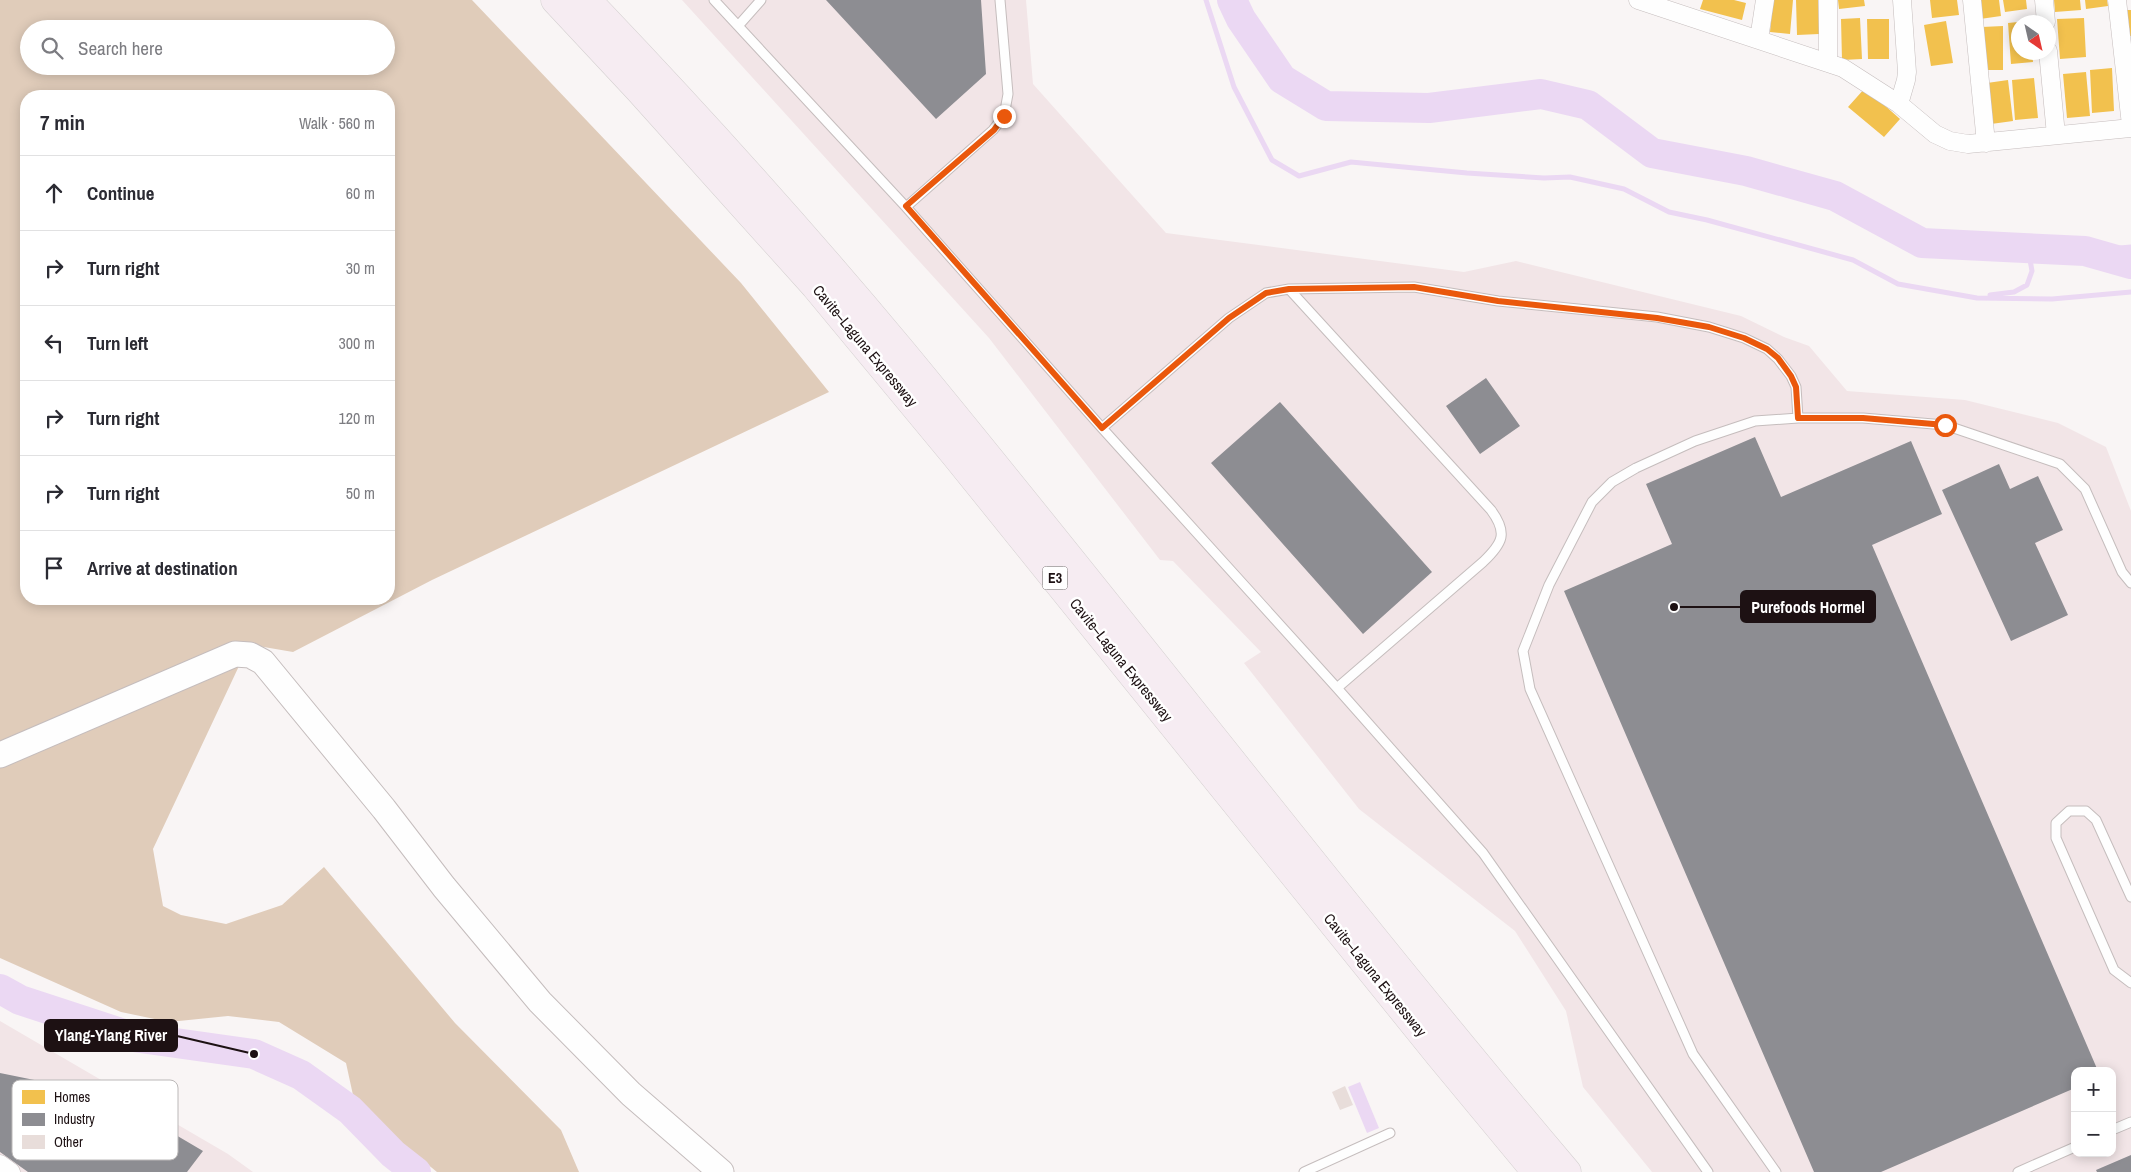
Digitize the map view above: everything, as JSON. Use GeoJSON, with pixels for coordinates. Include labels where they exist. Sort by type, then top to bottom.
{"type":"FeatureCollection","features":[{"type":"Feature","properties":{"kind":"highway","name":"Cavite–Laguna Expressway"},"geometry":{"type":"LineString","coordinates":[[555,0],[639,90],[815,286],[955,454],[1414,1024],[1536,1172]]}},
{"type":"Feature","properties":{"kind":"highway","name":"Cavite–Laguna Expressway"},"geometry":{"type":"LineString","coordinates":[[587,0],[703,123],[834,271],[898,347],[1455,1040],[1567,1172]]}},
{"type":"Feature","properties":{"kind":"street"},"geometry":{"type":"LineString","coordinates":[[1638,0],[1843,68],[1899,104],[1935,134],[1950,141],[1968,144],[2056,136],[2131,126],[2128,59],[2117,0]]}},
{"type":"Feature","properties":{"kind":"street"},"geometry":{"type":"LineString","coordinates":[[1759,39],[1765,0]]}},
{"type":"Feature","properties":{"kind":"street"},"geometry":{"type":"LineString","coordinates":[[1828,0],[1828,63]]}},
{"type":"Feature","properties":{"kind":"street"},"geometry":{"type":"LineString","coordinates":[[1899,104],[1907,72],[1902,0]]}},
{"type":"Feature","properties":{"kind":"street"},"geometry":{"type":"LineString","coordinates":[[1972,0],[1986,142]]}},
{"type":"Feature","properties":{"kind":"street"},"geometry":{"type":"LineString","coordinates":[[2044,0],[2045,15]]}},
{"type":"Feature","properties":{"kind":"street"},"geometry":{"type":"LineString","coordinates":[[2049,60],[2056,136]]}},
{"type":"Feature","properties":{"kind":"street"},"geometry":{"type":"LineString","coordinates":[[0,755],[235,654],[250,655],[263,662],[384,809],[444,887],[540,1002],[631,1094],[721,1172]]}},
{"type":"Feature","properties":{"kind":"street"},"geometry":{"type":"LineString","coordinates":[[0,1164],[11,1172]]}},
{"type":"Feature","properties":{"kind":"lane"},"geometry":{"type":"LineString","coordinates":[[714,0],[906,206],[1482,853],[1708,1172]]}},
{"type":"Feature","properties":{"kind":"lane"},"geometry":{"type":"LineString","coordinates":[[738,26],[761,0]]}},
{"type":"Feature","properties":{"kind":"lane"},"geometry":{"type":"LineString","coordinates":[[906,206],[994,130],[1004,116],[1008,94],[1000,0]]}},
{"type":"Feature","properties":{"kind":"lane"},"geometry":{"type":"LineString","coordinates":[[1102,428],[1229,318],[1266,293],[1289,289],[1414,287],[1498,301],[1657,318],[1709,327],[1744,338],[1767,349],[1778,358],[1791,376],[1796,387],[1798,418]]}},
{"type":"Feature","properties":{"kind":"lane"},"geometry":{"type":"LineString","coordinates":[[1289,289],[1491,510],[1497,518],[1502,534],[1501,542],[1483,562],[1337,688]]}},
{"type":"Feature","properties":{"kind":"lane"},"geometry":{"type":"LineString","coordinates":[[1776,1172],[1692,1054],[1530,689],[1523,651],[1549,586],[1592,502],[1612,482],[1695,441],[1755,421],[1798,418],[1863,418],[1945,425],[2060,464],[2085,489],[2122,572],[2131,583]]}},
{"type":"Feature","properties":{"kind":"lane"},"geometry":{"type":"LineString","coordinates":[[2131,898],[2096,820],[2086,811],[2068,811],[2056,823],[2056,838],[2114,970],[2131,983]]}},
{"type":"Feature","properties":{"kind":"lane"},"geometry":{"type":"LineString","coordinates":[[2116,1128],[2131,1122]]}},
{"type":"Feature","properties":{"kind":"lane"},"geometry":{"type":"LineString","coordinates":[[1304,1172],[1390,1134]]}},
{"type":"Feature","properties":{"kind":"lane"},"geometry":{"type":"LineString","coordinates":[[2018,1172],[2071,1149]]}},
{"type":"Feature","properties":{"kind":"shaded area"},"geometry":{"type":"Polygon","coordinates":[[[0,0],[472,0],[741,283],[829,392],[395,599],[395,90],[20,90],[20,605],[384,605],[293,652],[258,646],[239,666],[153,849],[163,906],[181,915],[226,924],[282,905],[324,867],[455,1023],[561,1130],[579,1172],[437,1172],[372,1119],[353,1095],[346,1063],[279,1022],[228,1016],[169,1022],[121,1012],[0,958],[0,0]]]}},
{"type":"Feature","properties":{"kind":"shaded area"},"geometry":{"type":"Polygon","coordinates":[[[682,0],[1026,0],[1033,84],[1166,233],[1464,272],[1516,261],[1741,316],[1784,337],[1809,346],[1847,391],[1965,400],[2058,423],[2106,447],[2131,511],[2131,1172],[1652,1172],[1583,1087],[1566,1011],[1515,931],[1359,809],[1244,663],[1261,652],[1173,561],[1160,560],[989,338],[682,0]]]}},
{"type":"Feature","properties":{"kind":"shaded area"},"geometry":{"type":"Polygon","coordinates":[[[0,1021],[101,1080],[12,1080],[12,1160],[178,1160],[178,1125],[228,1154],[253,1172],[0,1172],[0,1021]]]}},
{"type":"Feature","properties":{"kind":"shaded area"},"geometry":{"type":"Polygon","coordinates":[[[1360,1082],[1379,1128],[1367,1133],[1348,1087],[1360,1082]]]}},
{"type":"Feature","properties":{"kind":"building: Homes"},"geometry":{"type":"Polygon","coordinates":[[[1703,0],[1734,0],[1746,3],[1742,20],[1700,9],[1703,0]]]}},
{"type":"Feature","properties":{"kind":"building: Homes"},"geometry":{"type":"Polygon","coordinates":[[[1773,0],[1793,0],[1790,34],[1770,32],[1773,0]]]}},
{"type":"Feature","properties":{"kind":"building: Homes"},"geometry":{"type":"Polygon","coordinates":[[[1796,0],[1818,0],[1819,34],[1797,35],[1796,0]]]}},
{"type":"Feature","properties":{"kind":"building: Homes"},"geometry":{"type":"Polygon","coordinates":[[[1838,0],[1864,0],[1865,6],[1839,9],[1838,0]]]}},
{"type":"Feature","properties":{"kind":"building: Homes"},"geometry":{"type":"Polygon","coordinates":[[[1930,0],[1957,0],[1959,15],[1932,18],[1930,0]]]}},
{"type":"Feature","properties":{"kind":"building: Homes"},"geometry":{"type":"Polygon","coordinates":[[[1978,0],[1999,0],[2001,16],[1980,19],[1978,0]]]}},
{"type":"Feature","properties":{"kind":"building: Homes"},"geometry":{"type":"Polygon","coordinates":[[[2003,0],[2026,0],[2027,9],[2005,12],[2003,0]]]}},
{"type":"Feature","properties":{"kind":"building: Homes"},"geometry":{"type":"Polygon","coordinates":[[[2054,0],[2080,0],[2081,10],[2055,12],[2054,0]]]}},
{"type":"Feature","properties":{"kind":"building: Homes"},"geometry":{"type":"Polygon","coordinates":[[[2085,0],[2107,0],[2108,6],[2086,9],[2085,0]]]}},
{"type":"Feature","properties":{"kind":"building: Homes"},"geometry":{"type":"Polygon","coordinates":[[[2127,10],[2131,10],[2131,36],[2130,36],[2127,10]]]}},
{"type":"Feature","properties":{"kind":"building: Homes"},"geometry":{"type":"Polygon","coordinates":[[[1860,18],[1862,59],[1842,60],[1841,19],[1860,18]]]}},
{"type":"Feature","properties":{"kind":"building: Homes"},"geometry":{"type":"Polygon","coordinates":[[[2084,18],[2086,57],[2060,59],[2057,19],[2084,18]]]}},
{"type":"Feature","properties":{"kind":"building: Homes"},"geometry":{"type":"Polygon","coordinates":[[[1867,19],[1889,19],[1889,59],[1868,59],[1867,19]]]}},
{"type":"Feature","properties":{"kind":"building: Homes"},"geometry":{"type":"Polygon","coordinates":[[[1946,21],[1953,63],[1931,66],[1924,25],[1946,21]]]}},
{"type":"Feature","properties":{"kind":"building: Homes"},"geometry":{"type":"Polygon","coordinates":[[[2008,23],[2011,23],[2011,60],[2033,60],[2033,62],[2011,64],[2008,23]]]}},
{"type":"Feature","properties":{"kind":"building: Homes"},"geometry":{"type":"Polygon","coordinates":[[[2003,26],[2003,70],[1983,70],[1982,27],[2003,26]]]}},
{"type":"Feature","properties":{"kind":"building: Homes"},"geometry":{"type":"Polygon","coordinates":[[[2112,68],[2114,111],[2092,113],[2090,70],[2112,68]]]}},
{"type":"Feature","properties":{"kind":"building: Homes"},"geometry":{"type":"Polygon","coordinates":[[[2086,72],[2090,116],[2067,118],[2063,74],[2086,72]]]}},
{"type":"Feature","properties":{"kind":"building: Homes"},"geometry":{"type":"Polygon","coordinates":[[[2034,78],[2038,118],[2015,120],[2012,80],[2034,78]]]}},
{"type":"Feature","properties":{"kind":"building: Homes"},"geometry":{"type":"Polygon","coordinates":[[[2008,80],[2013,121],[1991,124],[1987,83],[2008,80]]]}},
{"type":"Feature","properties":{"kind":"building: Homes"},"geometry":{"type":"Polygon","coordinates":[[[1865,88],[1900,119],[1884,137],[1848,107],[1865,88]]]}},
{"type":"Feature","properties":{"kind":"building: Industry"},"geometry":{"type":"Polygon","coordinates":[[[826,0],[981,0],[986,74],[936,119],[826,0]]]}},
{"type":"Feature","properties":{"kind":"building: Industry"},"geometry":{"type":"Polygon","coordinates":[[[1486,378],[1520,426],[1480,454],[1446,406],[1486,378]]]}},
{"type":"Feature","properties":{"kind":"building: Industry"},"geometry":{"type":"Polygon","coordinates":[[[1280,402],[1432,572],[1363,634],[1211,463],[1280,402]]]}},
{"type":"Feature","properties":{"kind":"building: Industry"},"geometry":{"type":"Polygon","coordinates":[[[1755,437],[1781,497],[1911,441],[1942,514],[1872,545],[2096,1067],[2071,1067],[2071,1090],[1881,1172],[1814,1172],[1564,591],[1672,544],[1646,484],[1755,437]]]}},
{"type":"Feature","properties":{"kind":"building: Industry"},"geometry":{"type":"Polygon","coordinates":[[[1999,464],[2010,489],[2038,476],[2063,530],[2035,543],[2068,615],[2011,641],[1942,490],[1999,464]]]}},
{"type":"Feature","properties":{"kind":"building: Industry"},"geometry":{"type":"Polygon","coordinates":[[[0,1073],[34,1080],[12,1080],[12,1160],[178,1160],[178,1136],[203,1151],[187,1172],[28,1172],[0,1152],[0,1073]]]}},
{"type":"Feature","properties":{"kind":"building: Industry"},"geometry":{"type":"Polygon","coordinates":[[[2131,1155],[2131,1172],[2097,1172],[2096,1170],[2131,1155]]]}},
{"type":"Feature","properties":{"kind":"building: Other"},"geometry":{"type":"Polygon","coordinates":[[[1345,1086],[1353,1105],[1340,1110],[1332,1092],[1345,1086]]]}},
{"type":"Feature","properties":{"kind":"waterway"},"geometry":{"type":"LineString","coordinates":[[1206,0],[1234,87],[1272,160],[1299,176],[1351,162],[1467,173],[1544,178],[1570,177],[1624,189],[1669,212],[1707,220],[1853,260],[1898,284],[1977,298],[2052,299],[2131,292]]}},
{"type":"Feature","properties":{"kind":"waterway"},"geometry":{"type":"LineString","coordinates":[[1232,0],[1241,19],[1282,79],[1326,106],[1429,108],[1541,94],[1588,105],[1652,153],[1746,171],[1835,196],[1922,243],[2085,251],[2131,264]]}},
{"type":"Feature","properties":{"kind":"waterway"},"geometry":{"type":"LineString","coordinates":[[2085,251],[2131,247]]}},
{"type":"Feature","properties":{"kind":"waterway"},"geometry":{"type":"LineString","coordinates":[[1990,295],[2014,292],[2027,285],[2032,271],[2029,254],[2056,249]]}},
{"type":"Feature","properties":{"kind":"waterway"},"geometry":{"type":"LineString","coordinates":[[0,989],[20,1000],[133,1037],[254,1054],[301,1075],[350,1110],[393,1154],[416,1172]]}},
{"type":"Feature","properties":{"kind":"place","name":"Purefoods Hormel"},"geometry":{"type":"Point","coordinates":[1674,607]}},
{"type":"Feature","properties":{"kind":"place","name":"Ylang-Ylang River"},"geometry":{"type":"Point","coordinates":[254,1054]}},
{"type":"Feature","properties":{"kind":"route"},"geometry":{"type":"LineString","coordinates":[[1004,116],[994,130],[906,206],[1102,428],[1229,318],[1266,293],[1289,289],[1414,287],[1498,301],[1588,309],[1709,327],[1744,338],[1767,349],[1778,358],[1791,376],[1796,387],[1798,418],[1863,418],[1945,425]]}}]}
